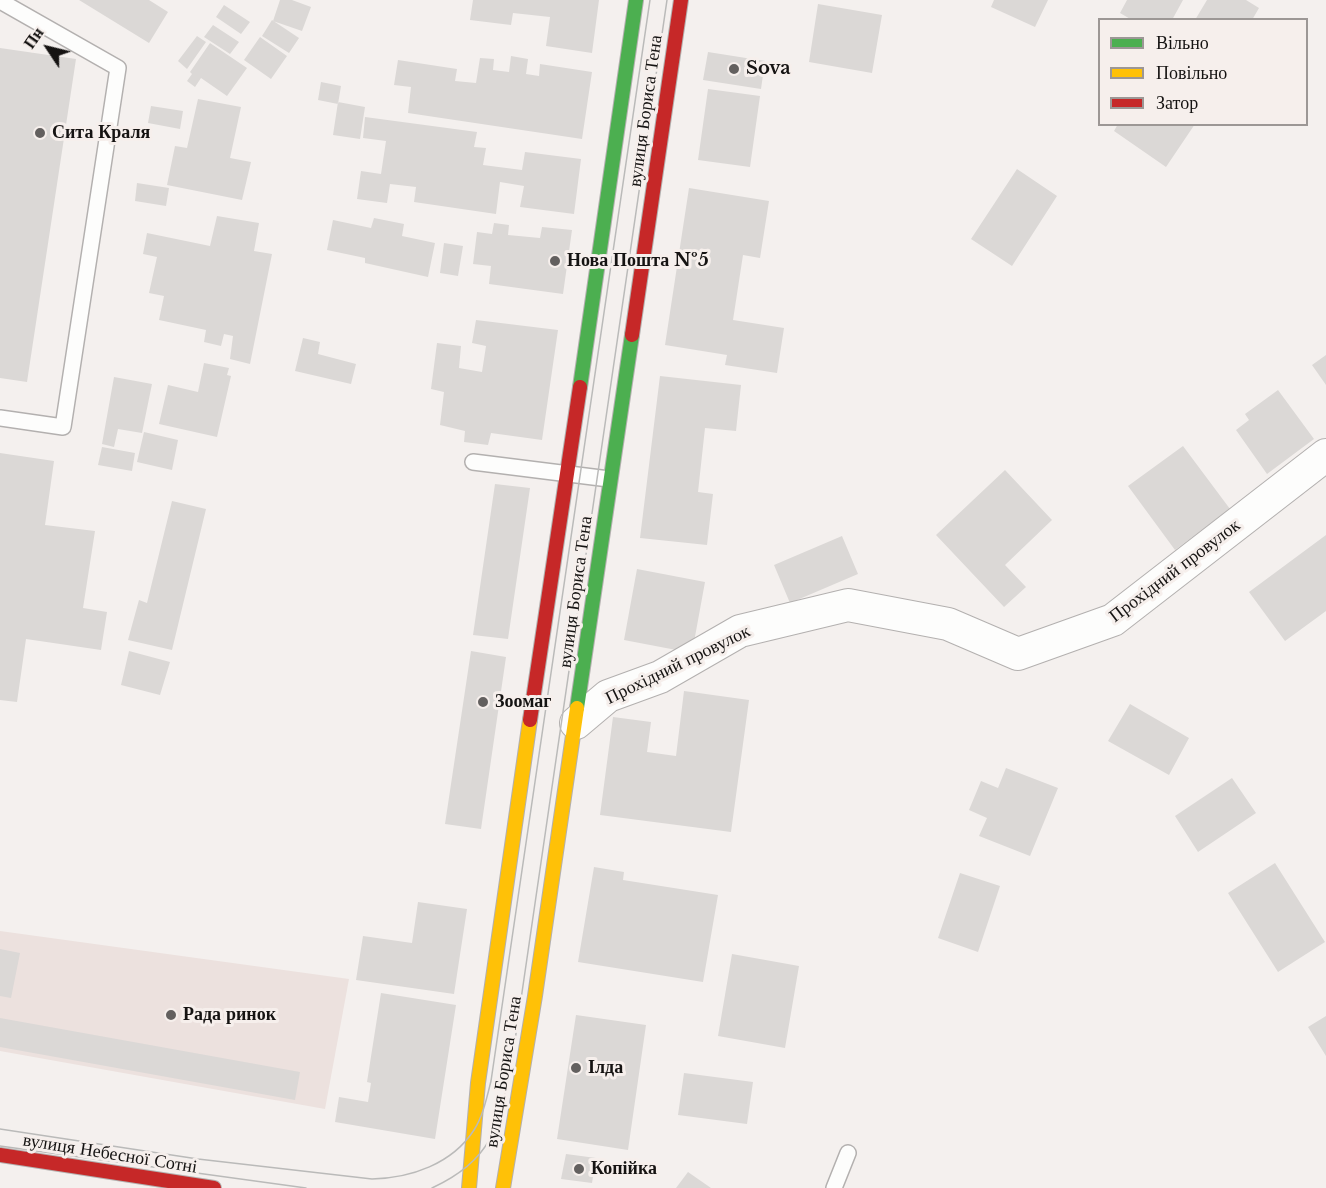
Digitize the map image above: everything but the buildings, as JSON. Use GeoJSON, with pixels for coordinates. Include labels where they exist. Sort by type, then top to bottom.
{"type":"FeatureCollection","features":[{"type":"Feature","properties":{"kind":"street","name":"вулиця Бориса Тена"},"geometry":{"type":"LineString","coordinates":[[469,1188],[478,1083],[518,796],[636,0]]}},
{"type":"Feature","properties":{"kind":"street","name":"вулиця Бориса Тена"},"geometry":{"type":"LineString","coordinates":[[503,1188],[537,985],[609,479],[681,0]]}},
{"type":"Feature","properties":{"kind":"street","name":"Прохідний провулок"},"geometry":{"type":"LineString","coordinates":[[576,723],[608,696],[660,677],[740,631],[848,605],[948,624],[1018,654],[1113,620],[1326,455]]}},
{"type":"Feature","properties":{"kind":"street","name":"вулиця Небесної Сотні"},"geometry":{"type":"LineString","coordinates":[[0,1155],[214,1188]]}},
{"type":"Feature","properties":{"kind":"lane"},"geometry":{"type":"LineString","coordinates":[[0,1],[118,68],[63,427],[0,418]]}},
{"type":"Feature","properties":{"kind":"lane"},"geometry":{"type":"LineString","coordinates":[[473,462],[609,479]]}},
{"type":"Feature","properties":{"kind":"lane"},"geometry":{"type":"LineString","coordinates":[[834,1188],[848,1153]]}},
{"type":"Feature","properties":{"kind":"shaded area","name":"Рада ринок"},"geometry":{"type":"Polygon","coordinates":[[[0,931],[349,979],[325,1109],[0,1051],[0,931]]]}},
{"type":"Feature","properties":{"kind":"tram line"},"geometry":{"type":"LineString","coordinates":[[0,1129],[198,1159],[372,1179],[401,1176],[429,1167],[454,1152],[465,1142],[477,1125],[491,1081],[650,0]]}},
{"type":"Feature","properties":{"kind":"tram line"},"geometry":{"type":"LineString","coordinates":[[432,1188],[471,1164],[483,1150],[499,1117],[513,1054],[667,0]]}},
{"type":"Feature","properties":{"kind":"tram line"},"geometry":{"type":"LineString","coordinates":[[0,1146],[306,1188]]}},
{"type":"Feature","properties":{"kind":"traffic: fast"},"geometry":{"type":"LineString","coordinates":[[580,387],[636,0]]}},
{"type":"Feature","properties":{"kind":"traffic: fast"},"geometry":{"type":"LineString","coordinates":[[577,708],[632,335]]}},
{"type":"Feature","properties":{"kind":"traffic: slow"},"geometry":{"type":"LineString","coordinates":[[503,1188],[535,996],[577,708]]}},
{"type":"Feature","properties":{"kind":"traffic: slow"},"geometry":{"type":"LineString","coordinates":[[469,1188],[478,1083],[530,720]]}},
{"type":"Feature","properties":{"kind":"traffic: jam"},"geometry":{"type":"LineString","coordinates":[[632,335],[681,0]]}},
{"type":"Feature","properties":{"kind":"traffic: jam"},"geometry":{"type":"LineString","coordinates":[[530,720],[580,387]]}},
{"type":"Feature","properties":{"kind":"traffic: jam"},"geometry":{"type":"LineString","coordinates":[[0,1155],[214,1188]]}},
{"type":"Feature","properties":{"kind":"place","name":"Sova"},"geometry":{"type":"Point","coordinates":[734,69]}},
{"type":"Feature","properties":{"kind":"place","name":"Сита Краля"},"geometry":{"type":"Point","coordinates":[40,133]}},
{"type":"Feature","properties":{"kind":"place","name":"Нова Пошта №5"},"geometry":{"type":"Point","coordinates":[555,261]}},
{"type":"Feature","properties":{"kind":"place","name":"Зоомаг"},"geometry":{"type":"Point","coordinates":[483,702]}},
{"type":"Feature","properties":{"kind":"place","name":"Рада ринок"},"geometry":{"type":"Point","coordinates":[171,1015]}},
{"type":"Feature","properties":{"kind":"place","name":"Ілда"},"geometry":{"type":"Point","coordinates":[576,1068]}},
{"type":"Feature","properties":{"kind":"place","name":"Копійка"},"geometry":{"type":"Point","coordinates":[579,1169]}}]}
